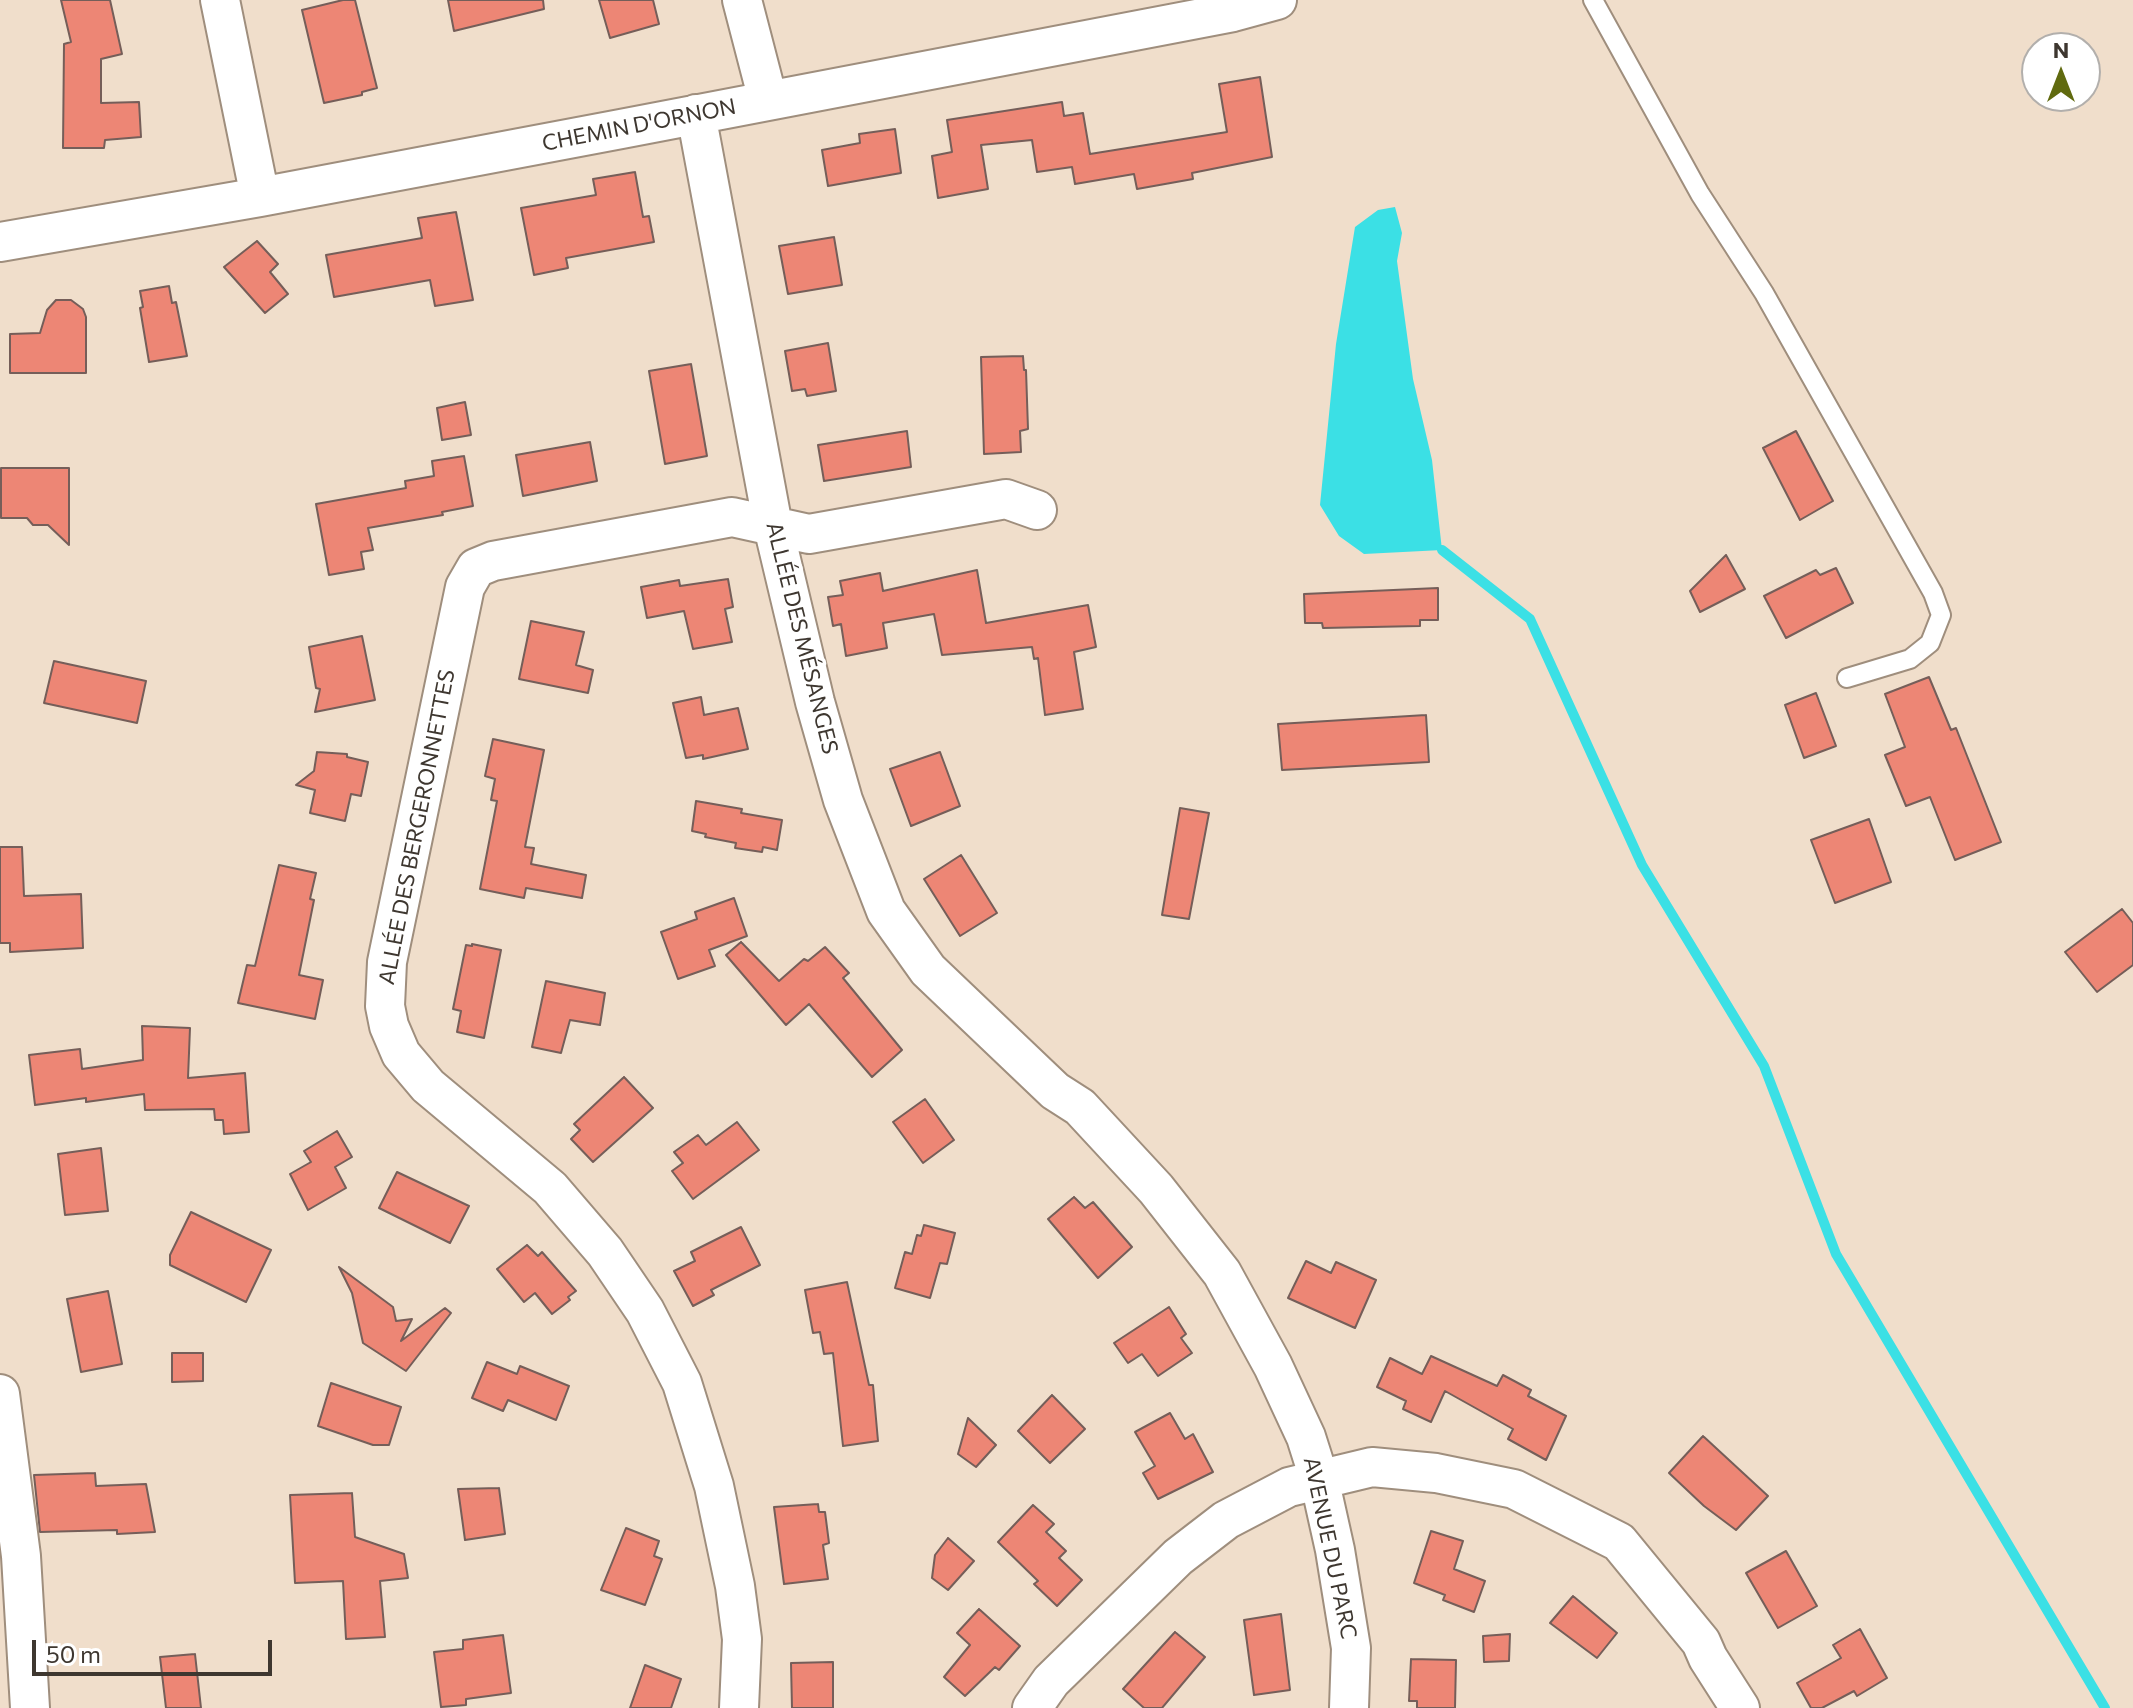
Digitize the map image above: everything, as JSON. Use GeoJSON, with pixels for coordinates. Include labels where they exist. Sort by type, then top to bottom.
{"type":"FeatureCollection","features":[{"type":"Feature","properties":{"kind":"street"},"geometry":{"type":"LineString","coordinates":[[220,0],[260,197]]}},
{"type":"Feature","properties":{"kind":"street"},"geometry":{"type":"LineString","coordinates":[[742,0],[768,100]]}},
{"type":"Feature","properties":{"kind":"street","name":"CHEMIN D'ORNON"},"geometry":{"type":"LineString","coordinates":[[0,242],[260,197],[1233,12],[1277,0]]}},
{"type":"Feature","properties":{"kind":"street","name":"ALLÉE DES MÉSANGES"},"geometry":{"type":"LineString","coordinates":[[696,114],[773,526],[815,702],[843,800],[886,911],[928,970],[1055,1091]]}},
{"type":"Feature","properties":{"kind":"street","name":"ALLÉE DES BERGERONNETTES"},"geometry":{"type":"LineString","coordinates":[[739,1708],[742,1639],[735,1586],[714,1486],[682,1383],[645,1311],[605,1252],[550,1188],[428,1086],[401,1054],[389,1026],[384,984],[387,962],[465,587],[476,568],[493,561],[732,517],[809,534],[1006,499],[1037,510]]}},
{"type":"Feature","properties":{"kind":"street","name":"AVENUE DU PARC"},"geometry":{"type":"LineString","coordinates":[[1055,1091],[1080,1107],[1156,1189],[1222,1273],[1273,1366],[1306,1437],[1319,1478],[1351,1648],[1349,1708]]}},
{"type":"Feature","properties":{"kind":"street"},"geometry":{"type":"LineString","coordinates":[[0,1394],[21,1556],[30,1708]]}},
{"type":"Feature","properties":{"kind":"street"},"geometry":{"type":"LineString","coordinates":[[1032,1708],[1051,1681],[1178,1557],[1226,1520],[1289,1487],[1372,1467],[1436,1473],[1514,1489],[1619,1542],[1701,1642],[1740,1708]]}},
{"type":"Feature","properties":{"kind":"street"},"geometry":{"type":"LineString","coordinates":[[1708,1658],[1710,1708]]}},
{"type":"Feature","properties":{"kind":"lane"},"geometry":{"type":"LineString","coordinates":[[1593,0],[1692,181],[1764,293],[1933,593],[1941,615],[1930,643],[1910,659],[1847,678]]}},
{"type":"Feature","properties":{"kind":"water"},"geometry":{"type":"Polygon","coordinates":[[[1395,207],[1402,233],[1397,261],[1413,379],[1432,460],[1442,550],[1364,554],[1339,536],[1320,505],[1336,344],[1355,227],[1378,210],[1395,207]]]}},
{"type":"Feature","properties":{"kind":"building"},"geometry":{"type":"Polygon","coordinates":[[[61,0],[110,0],[122,54],[101,59],[101,103],[139,102],[141,137],[105,140],[104,148],[63,148],[64,44],[71,42],[61,0]]]}},
{"type":"Feature","properties":{"kind":"building"},"geometry":{"type":"Polygon","coordinates":[[[355,0],[377,88],[362,92],[362,95],[324,103],[302,10],[355,0]]]}},
{"type":"Feature","properties":{"kind":"building"},"geometry":{"type":"Polygon","coordinates":[[[448,0],[543,0],[544,9],[454,31],[448,0]]]}},
{"type":"Feature","properties":{"kind":"building"},"geometry":{"type":"Polygon","coordinates":[[[599,0],[653,0],[659,24],[610,38],[599,0]]]}},
{"type":"Feature","properties":{"kind":"building"},"geometry":{"type":"Polygon","coordinates":[[[1260,77],[1272,157],[1192,173],[1193,179],[1137,189],[1134,174],[1075,184],[1072,167],[1037,172],[1032,140],[981,145],[988,189],[938,198],[932,156],[952,152],[947,120],[1062,102],[1064,116],[1083,113],[1090,154],[1227,132],[1219,84],[1260,77]]]}},
{"type":"Feature","properties":{"kind":"building"},"geometry":{"type":"Polygon","coordinates":[[[895,129],[901,173],[828,186],[822,150],[860,143],[859,134],[895,129]]]}},
{"type":"Feature","properties":{"kind":"building"},"geometry":{"type":"Polygon","coordinates":[[[635,172],[643,217],[649,216],[654,242],[566,258],[568,268],[534,275],[521,208],[596,195],[593,179],[635,172]]]}},
{"type":"Feature","properties":{"kind":"building"},"geometry":{"type":"Polygon","coordinates":[[[456,212],[473,300],[435,306],[430,280],[334,297],[326,255],[422,238],[418,218],[456,212]]]}},
{"type":"Feature","properties":{"kind":"building"},"geometry":{"type":"Polygon","coordinates":[[[834,237],[842,285],[788,294],[779,246],[834,237]]]}},
{"type":"Feature","properties":{"kind":"building"},"geometry":{"type":"Polygon","coordinates":[[[257,241],[278,264],[270,272],[288,294],[265,313],[224,267],[257,241]]]}},
{"type":"Feature","properties":{"kind":"building"},"geometry":{"type":"Polygon","coordinates":[[[169,286],[172,303],[176,302],[187,356],[149,362],[140,291],[169,286]]]}},
{"type":"Feature","properties":{"kind":"building"},"geometry":{"type":"Polygon","coordinates":[[[56,300],[71,300],[83,309],[86,317],[86,373],[10,373],[10,334],[40,333],[47,310],[56,300]]]}},
{"type":"Feature","properties":{"kind":"building"},"geometry":{"type":"Polygon","coordinates":[[[828,343],[836,391],[807,396],[805,389],[792,391],[785,351],[828,343]]]}},
{"type":"Feature","properties":{"kind":"building"},"geometry":{"type":"Polygon","coordinates":[[[1023,356],[1028,429],[1020,431],[1021,452],[984,454],[981,357],[1023,356]]]}},
{"type":"Feature","properties":{"kind":"building"},"geometry":{"type":"Polygon","coordinates":[[[691,364],[707,456],[665,464],[649,371],[691,364]]]}},
{"type":"Feature","properties":{"kind":"building"},"geometry":{"type":"Polygon","coordinates":[[[465,402],[471,435],[442,440],[437,408],[465,402]]]}},
{"type":"Feature","properties":{"kind":"building"},"geometry":{"type":"Polygon","coordinates":[[[907,431],[911,467],[824,481],[818,445],[907,431]]]}},
{"type":"Feature","properties":{"kind":"building"},"geometry":{"type":"Polygon","coordinates":[[[1796,431],[1833,501],[1800,520],[1763,448],[1796,431]]]}},
{"type":"Feature","properties":{"kind":"building"},"geometry":{"type":"Polygon","coordinates":[[[590,442],[597,481],[523,496],[516,455],[590,442]]]}},
{"type":"Feature","properties":{"kind":"building"},"geometry":{"type":"Polygon","coordinates":[[[464,456],[473,506],[442,512],[443,515],[368,528],[373,550],[361,552],[364,569],[329,575],[316,504],[406,488],[405,481],[434,476],[432,461],[464,456]]]}},
{"type":"Feature","properties":{"kind":"building"},"geometry":{"type":"Polygon","coordinates":[[[1,468],[69,468],[69,545],[48,525],[33,525],[27,518],[1,518],[1,468]]]}},
{"type":"Feature","properties":{"kind":"building"},"geometry":{"type":"Polygon","coordinates":[[[1726,555],[1745,589],[1700,612],[1690,591],[1726,555]]]}},
{"type":"Feature","properties":{"kind":"building"},"geometry":{"type":"Polygon","coordinates":[[[1836,568],[1853,603],[1786,638],[1764,596],[1816,570],[1820,575],[1836,568]]]}},
{"type":"Feature","properties":{"kind":"building"},"geometry":{"type":"Polygon","coordinates":[[[977,570],[986,623],[1088,605],[1096,647],[1074,652],[1083,709],[1045,715],[1038,658],[1034,659],[1032,647],[942,655],[934,614],[883,623],[887,648],[846,656],[841,624],[833,626],[828,597],[843,595],[840,581],[880,573],[883,591],[977,570]]]}},
{"type":"Feature","properties":{"kind":"building"},"geometry":{"type":"Polygon","coordinates":[[[728,579],[733,607],[725,609],[732,642],[693,649],[684,611],[647,618],[641,587],[679,580],[680,586],[728,579]]]}},
{"type":"Feature","properties":{"kind":"building"},"geometry":{"type":"Polygon","coordinates":[[[1438,588],[1438,620],[1420,620],[1420,626],[1323,628],[1322,623],[1305,623],[1304,594],[1438,588]]]}},
{"type":"Feature","properties":{"kind":"building"},"geometry":{"type":"Polygon","coordinates":[[[531,621],[584,632],[576,665],[593,670],[588,693],[519,679],[531,621]]]}},
{"type":"Feature","properties":{"kind":"building"},"geometry":{"type":"Polygon","coordinates":[[[362,636],[375,700],[315,712],[320,689],[316,688],[309,647],[362,636]]]}},
{"type":"Feature","properties":{"kind":"building"},"geometry":{"type":"Polygon","coordinates":[[[54,661],[146,681],[137,723],[44,703],[54,661]]]}},
{"type":"Feature","properties":{"kind":"building"},"geometry":{"type":"Polygon","coordinates":[[[1929,677],[1951,730],[1956,728],[2001,842],[1955,860],[1930,797],[1906,806],[1885,755],[1905,747],[1885,694],[1929,677]]]}},
{"type":"Feature","properties":{"kind":"building"},"geometry":{"type":"Polygon","coordinates":[[[1816,693],[1836,746],[1804,758],[1785,705],[1816,693]]]}},
{"type":"Feature","properties":{"kind":"building"},"geometry":{"type":"Polygon","coordinates":[[[701,697],[704,715],[738,708],[748,749],[703,759],[703,755],[686,758],[673,703],[701,697]]]}},
{"type":"Feature","properties":{"kind":"building"},"geometry":{"type":"Polygon","coordinates":[[[1426,715],[1429,762],[1282,770],[1278,724],[1426,715]]]}},
{"type":"Feature","properties":{"kind":"building"},"geometry":{"type":"Polygon","coordinates":[[[493,739],[544,750],[525,847],[534,848],[531,864],[586,875],[582,898],[526,888],[524,898],[480,889],[497,801],[491,800],[495,779],[485,776],[493,739]]]}},
{"type":"Feature","properties":{"kind":"building"},"geometry":{"type":"Polygon","coordinates":[[[317,752],[347,754],[347,757],[368,762],[361,796],[351,794],[345,821],[310,813],[315,790],[296,785],[314,771],[317,752]]]}},
{"type":"Feature","properties":{"kind":"building"},"geometry":{"type":"Polygon","coordinates":[[[940,752],[960,806],[911,826],[890,769],[940,752]]]}},
{"type":"Feature","properties":{"kind":"building"},"geometry":{"type":"Polygon","coordinates":[[[696,801],[782,820],[777,850],[763,847],[762,852],[735,848],[736,843],[692,831],[696,801]]]}},
{"type":"Feature","properties":{"kind":"building"},"geometry":{"type":"Polygon","coordinates":[[[1180,808],[1209,813],[1189,919],[1162,915],[1180,808]]]}},
{"type":"Feature","properties":{"kind":"building"},"geometry":{"type":"Polygon","coordinates":[[[1869,819],[1891,882],[1835,903],[1811,840],[1869,819]]]}},
{"type":"Feature","properties":{"kind":"building"},"geometry":{"type":"Polygon","coordinates":[[[0,847],[22,847],[24,896],[81,894],[83,948],[10,952],[10,943],[0,943],[0,847]]]}},
{"type":"Feature","properties":{"kind":"building"},"geometry":{"type":"Polygon","coordinates":[[[961,855],[997,913],[960,936],[924,879],[961,855]]]}},
{"type":"Feature","properties":{"kind":"building"},"geometry":{"type":"Polygon","coordinates":[[[279,865],[316,873],[310,899],[314,900],[299,975],[323,980],[315,1019],[238,1003],[247,965],[255,966],[279,865]]]}},
{"type":"Feature","properties":{"kind":"building"},"geometry":{"type":"Polygon","coordinates":[[[734,898],[747,936],[709,950],[715,966],[678,979],[661,932],[697,919],[695,912],[734,898]]]}},
{"type":"Feature","properties":{"kind":"building"},"geometry":{"type":"Polygon","coordinates":[[[2122,909],[2133,923],[2133,965],[2097,992],[2065,952],[2122,909]]]}},
{"type":"Feature","properties":{"kind":"building"},"geometry":{"type":"Polygon","coordinates":[[[741,942],[779,981],[804,959],[808,961],[825,947],[849,973],[843,978],[902,1050],[872,1077],[809,1004],[786,1025],[726,955],[741,942]]]}},
{"type":"Feature","properties":{"kind":"building"},"geometry":{"type":"Polygon","coordinates":[[[466,945],[501,950],[484,1038],[457,1032],[461,1011],[453,1009],[466,945]]]}},
{"type":"Feature","properties":{"kind":"building"},"geometry":{"type":"Polygon","coordinates":[[[546,981],[605,993],[600,1025],[570,1020],[561,1053],[532,1047],[546,981]]]}},
{"type":"Feature","properties":{"kind":"building"},"geometry":{"type":"Polygon","coordinates":[[[142,1026],[190,1028],[188,1078],[245,1073],[249,1132],[224,1134],[223,1120],[215,1120],[214,1109],[145,1110],[144,1094],[35,1105],[29,1055],[80,1049],[82,1069],[143,1060],[142,1026]]]}},
{"type":"Feature","properties":{"kind":"building"},"geometry":{"type":"Polygon","coordinates":[[[624,1077],[653,1108],[593,1162],[571,1139],[580,1130],[574,1124],[624,1077]]]}},
{"type":"Feature","properties":{"kind":"building"},"geometry":{"type":"Polygon","coordinates":[[[925,1099],[954,1140],[923,1163],[893,1122],[925,1099]]]}},
{"type":"Feature","properties":{"kind":"building"},"geometry":{"type":"Polygon","coordinates":[[[737,1122],[759,1150],[693,1199],[672,1171],[683,1163],[674,1152],[698,1135],[706,1145],[737,1122]]]}},
{"type":"Feature","properties":{"kind":"building"},"geometry":{"type":"Polygon","coordinates":[[[337,1131],[352,1157],[335,1167],[346,1188],[308,1210],[290,1174],[311,1162],[304,1151],[337,1131]]]}},
{"type":"Feature","properties":{"kind":"building"},"geometry":{"type":"Polygon","coordinates":[[[101,1148],[108,1211],[65,1215],[58,1154],[101,1148]]]}},
{"type":"Feature","properties":{"kind":"building"},"geometry":{"type":"Polygon","coordinates":[[[397,1172],[469,1206],[450,1243],[379,1208],[397,1172]]]}},
{"type":"Feature","properties":{"kind":"building"},"geometry":{"type":"Polygon","coordinates":[[[1074,1197],[1085,1208],[1093,1202],[1132,1247],[1098,1278],[1048,1219],[1074,1197]]]}},
{"type":"Feature","properties":{"kind":"building"},"geometry":{"type":"Polygon","coordinates":[[[191,1212],[271,1250],[246,1302],[170,1265],[170,1255],[191,1212]]]}},
{"type":"Feature","properties":{"kind":"building"},"geometry":{"type":"Polygon","coordinates":[[[924,1225],[955,1233],[947,1264],[940,1263],[930,1298],[895,1288],[905,1252],[912,1254],[917,1235],[921,1236],[924,1225]]]}},
{"type":"Feature","properties":{"kind":"building"},"geometry":{"type":"Polygon","coordinates":[[[741,1227],[760,1265],[711,1290],[714,1295],[693,1306],[674,1271],[695,1261],[691,1252],[741,1227]]]}},
{"type":"Feature","properties":{"kind":"building"},"geometry":{"type":"Polygon","coordinates":[[[527,1245],[538,1256],[542,1252],[576,1291],[552,1314],[535,1293],[524,1302],[497,1269],[527,1245]]]}},
{"type":"Feature","properties":{"kind":"building"},"geometry":{"type":"Polygon","coordinates":[[[1306,1261],[1331,1273],[1336,1262],[1376,1280],[1355,1328],[1288,1298],[1306,1261]]]}},
{"type":"Feature","properties":{"kind":"building"},"geometry":{"type":"Polygon","coordinates":[[[339,1267],[393,1307],[396,1321],[412,1319],[401,1341],[445,1308],[451,1313],[406,1371],[363,1343],[352,1293],[339,1267]]]}},
{"type":"Feature","properties":{"kind":"building"},"geometry":{"type":"Polygon","coordinates":[[[847,1282],[869,1385],[873,1385],[878,1441],[843,1446],[833,1353],[824,1354],[820,1332],[813,1333],[805,1290],[847,1282]]]}},
{"type":"Feature","properties":{"kind":"building"},"geometry":{"type":"Polygon","coordinates":[[[108,1291],[122,1364],[81,1372],[67,1299],[108,1291]]]}},
{"type":"Feature","properties":{"kind":"building"},"geometry":{"type":"Polygon","coordinates":[[[1169,1307],[1186,1334],[1181,1338],[1192,1353],[1158,1376],[1142,1354],[1128,1363],[1114,1343],[1169,1307]]]}},
{"type":"Feature","properties":{"kind":"building"},"geometry":{"type":"Polygon","coordinates":[[[172,1353],[203,1353],[203,1381],[172,1382],[172,1353]]]}},
{"type":"Feature","properties":{"kind":"building"},"geometry":{"type":"Polygon","coordinates":[[[1431,1356],[1497,1386],[1503,1375],[1531,1390],[1528,1396],[1566,1416],[1546,1460],[1508,1439],[1513,1429],[1445,1391],[1431,1422],[1403,1409],[1406,1401],[1377,1387],[1390,1358],[1422,1374],[1431,1356]]]}},
{"type":"Feature","properties":{"kind":"building"},"geometry":{"type":"Polygon","coordinates":[[[487,1362],[517,1374],[520,1366],[569,1386],[556,1420],[508,1400],[503,1411],[472,1398],[487,1362]]]}},
{"type":"Feature","properties":{"kind":"building"},"geometry":{"type":"Polygon","coordinates":[[[331,1383],[401,1407],[389,1445],[373,1445],[318,1426],[331,1383]]]}},
{"type":"Feature","properties":{"kind":"building"},"geometry":{"type":"Polygon","coordinates":[[[1052,1395],[1085,1429],[1050,1463],[1018,1431],[1052,1395]]]}},
{"type":"Feature","properties":{"kind":"building"},"geometry":{"type":"Polygon","coordinates":[[[1170,1413],[1185,1439],[1193,1434],[1213,1472],[1158,1499],[1143,1473],[1155,1466],[1135,1432],[1170,1413]]]}},
{"type":"Feature","properties":{"kind":"building"},"geometry":{"type":"Polygon","coordinates":[[[968,1418],[996,1445],[976,1467],[958,1454],[968,1418]]]}},
{"type":"Feature","properties":{"kind":"building"},"geometry":{"type":"Polygon","coordinates":[[[1703,1436],[1768,1496],[1736,1530],[1704,1506],[1669,1473],[1703,1436]]]}},
{"type":"Feature","properties":{"kind":"building"},"geometry":{"type":"Polygon","coordinates":[[[95,1473],[96,1486],[146,1484],[155,1532],[40,1532],[34,1475],[95,1473]]]}},
{"type":"Feature","properties":{"kind":"building"},"geometry":{"type":"Polygon","coordinates":[[[499,1488],[505,1534],[465,1540],[458,1489],[499,1488]]]}},
{"type":"Feature","properties":{"kind":"building"},"geometry":{"type":"Polygon","coordinates":[[[352,1493],[355,1537],[404,1554],[408,1578],[380,1581],[385,1637],[346,1639],[343,1581],[295,1583],[290,1495],[352,1493]]]}},
{"type":"Feature","properties":{"kind":"building"},"geometry":{"type":"Polygon","coordinates":[[[818,1504],[819,1512],[825,1512],[829,1543],[823,1545],[828,1579],[784,1584],[774,1507],[818,1504]]]}},
{"type":"Feature","properties":{"kind":"building"},"geometry":{"type":"Polygon","coordinates":[[[1033,1505],[1054,1524],[1046,1532],[1066,1551],[1059,1558],[1082,1580],[1057,1606],[1034,1584],[1038,1581],[998,1542],[1033,1505]]]}},
{"type":"Feature","properties":{"kind":"building"},"geometry":{"type":"Polygon","coordinates":[[[626,1528],[659,1541],[654,1556],[662,1559],[645,1605],[601,1590],[626,1528]]]}},
{"type":"Feature","properties":{"kind":"building"},"geometry":{"type":"Polygon","coordinates":[[[1431,1531],[1463,1541],[1454,1569],[1485,1581],[1474,1612],[1443,1600],[1445,1595],[1414,1583],[1431,1531]]]}},
{"type":"Feature","properties":{"kind":"building"},"geometry":{"type":"Polygon","coordinates":[[[948,1538],[974,1561],[948,1590],[932,1578],[935,1555],[948,1538]]]}},
{"type":"Feature","properties":{"kind":"building"},"geometry":{"type":"Polygon","coordinates":[[[1786,1551],[1817,1606],[1778,1628],[1746,1573],[1786,1551]]]}},
{"type":"Feature","properties":{"kind":"building"},"geometry":{"type":"Polygon","coordinates":[[[1573,1596],[1617,1633],[1597,1658],[1550,1623],[1573,1596]]]}},
{"type":"Feature","properties":{"kind":"building"},"geometry":{"type":"Polygon","coordinates":[[[979,1609],[1020,1646],[999,1670],[995,1667],[965,1696],[944,1677],[970,1645],[957,1633],[979,1609]]]}},
{"type":"Feature","properties":{"kind":"building"},"geometry":{"type":"Polygon","coordinates":[[[1281,1614],[1290,1690],[1254,1695],[1244,1620],[1281,1614]]]}},
{"type":"Feature","properties":{"kind":"building"},"geometry":{"type":"Polygon","coordinates":[[[1860,1629],[1887,1678],[1857,1696],[1854,1691],[1822,1708],[1811,1708],[1797,1683],[1841,1658],[1833,1645],[1860,1629]]]}},
{"type":"Feature","properties":{"kind":"building"},"geometry":{"type":"Polygon","coordinates":[[[1175,1632],[1205,1657],[1162,1708],[1144,1708],[1123,1689],[1175,1632]]]}},
{"type":"Feature","properties":{"kind":"building"},"geometry":{"type":"Polygon","coordinates":[[[1510,1634],[1509,1661],[1484,1662],[1483,1636],[1510,1634]]]}},
{"type":"Feature","properties":{"kind":"building"},"geometry":{"type":"Polygon","coordinates":[[[503,1635],[511,1693],[466,1699],[466,1705],[441,1707],[434,1652],[463,1649],[463,1640],[503,1635]]]}},
{"type":"Feature","properties":{"kind":"building"},"geometry":{"type":"Polygon","coordinates":[[[195,1654],[201,1708],[166,1708],[160,1657],[195,1654]]]}},
{"type":"Feature","properties":{"kind":"building"},"geometry":{"type":"Polygon","coordinates":[[[1411,1659],[1456,1660],[1455,1708],[1417,1708],[1417,1701],[1409,1701],[1411,1659]]]}},
{"type":"Feature","properties":{"kind":"building"},"geometry":{"type":"Polygon","coordinates":[[[833,1662],[833,1708],[792,1708],[791,1663],[833,1662]]]}},
{"type":"Feature","properties":{"kind":"building"},"geometry":{"type":"Polygon","coordinates":[[[645,1665],[681,1679],[671,1708],[630,1708],[645,1665]]]}},
{"type":"Feature","properties":{"kind":"waterway"},"geometry":{"type":"LineString","coordinates":[[1442,550],[1530,619],[1642,865],[1764,1066],[1836,1254],[2105,1708]]}}]}
